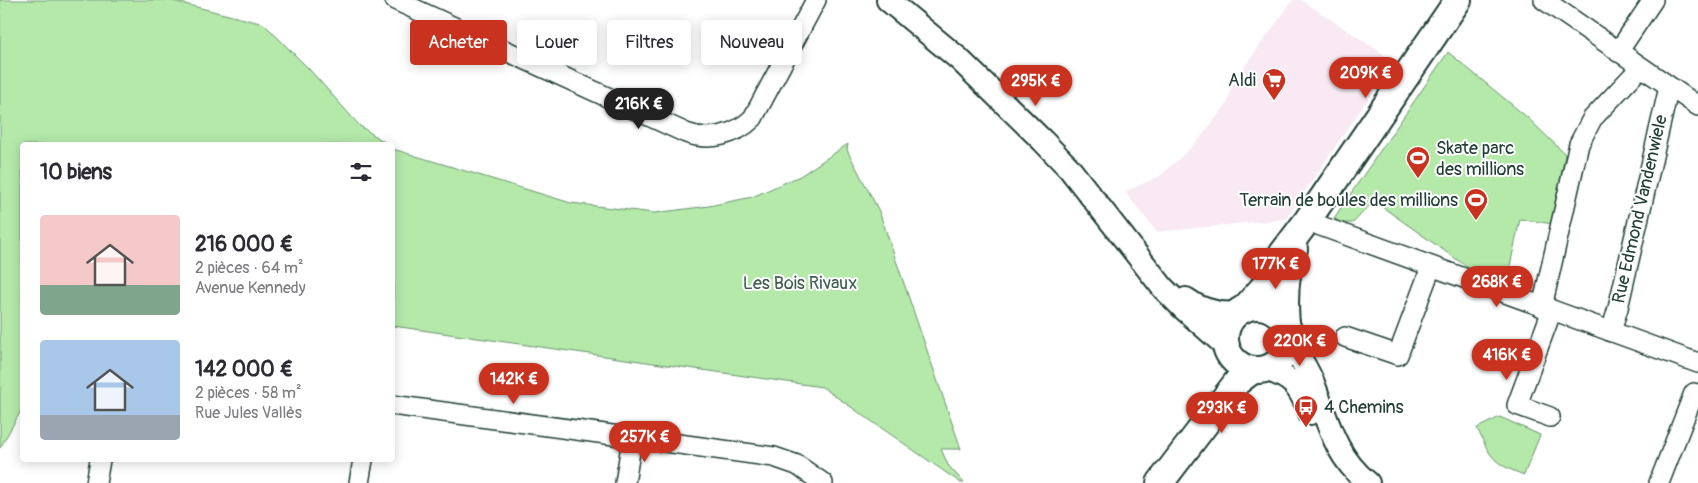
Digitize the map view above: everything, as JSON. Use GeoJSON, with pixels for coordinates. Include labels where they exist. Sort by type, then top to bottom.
{"type":"FeatureCollection","features":[{"type":"Feature","properties":{"kind":"main road"},"geometry":{"type":"LineString","coordinates":[[1164,477],[1213,393],[1224,367],[1227,348],[1227,328],[1232,319],[1261,292],[1280,258],[1458,0]]}},
{"type":"Feature","properties":{"kind":"main road"},"geometry":{"type":"LineString","coordinates":[[1164,477],[1237,382],[1246,375],[1274,365],[1283,356],[1287,348],[1284,297],[1289,265],[1307,221]]}},
{"type":"Feature","properties":{"kind":"main road"},"geometry":{"type":"LineString","coordinates":[[1241,311],[1253,307],[1266,308],[1278,314],[1287,330]]}},
{"type":"Feature","properties":{"kind":"main road"},"geometry":{"type":"LineString","coordinates":[[1227,348],[1232,358],[1239,364],[1247,368],[1261,369]]}},
{"type":"Feature","properties":{"kind":"street"},"geometry":{"type":"LineString","coordinates":[[395,0],[686,133],[702,137],[719,136],[736,130],[744,127],[753,118],[816,0]]}},
{"type":"Feature","properties":{"kind":"street"},"geometry":{"type":"LineString","coordinates":[[888,0],[959,59],[1043,140],[1069,168],[1172,298],[1227,348]]}},
{"type":"Feature","properties":{"kind":"street"},"geometry":{"type":"LineString","coordinates":[[1544,0],[1640,68],[1698,106]]}},
{"type":"Feature","properties":{"kind":"street"},"geometry":{"type":"LineString","coordinates":[[1618,52],[1653,0]]}},
{"type":"Feature","properties":{"kind":"street"},"geometry":{"type":"LineString","coordinates":[[1550,417],[1517,405],[1547,308],[1578,144],[1592,119],[1640,68]]}},
{"type":"Feature","properties":{"kind":"street","name":"Rue Edmond Vandenwiele"},"geometry":{"type":"LineString","coordinates":[[1611,332],[1669,87]]}},
{"type":"Feature","properties":{"kind":"street"},"geometry":{"type":"LineString","coordinates":[[1307,221],[1698,363]]}},
{"type":"Feature","properties":{"kind":"street"},"geometry":{"type":"LineString","coordinates":[[1140,258],[1166,283],[1196,306],[1216,313],[1241,311]]}},
{"type":"Feature","properties":{"kind":"street"},"geometry":{"type":"LineString","coordinates":[[1345,337],[1398,355],[1431,267]]}},
{"type":"Feature","properties":{"kind":"street"},"geometry":{"type":"LineString","coordinates":[[1287,330],[1312,382],[1334,442],[1345,459],[1368,483]]}},
{"type":"Feature","properties":{"kind":"street"},"geometry":{"type":"LineString","coordinates":[[1261,369],[1284,376],[1300,390],[1327,450],[1339,468],[1354,483]]}},
{"type":"Feature","properties":{"kind":"street"},"geometry":{"type":"LineString","coordinates":[[1660,483],[1694,393]]}},
{"type":"Feature","properties":{"kind":"street"},"geometry":{"type":"LineString","coordinates":[[395,406],[781,459],[797,465],[823,483]]}},
{"type":"Feature","properties":{"kind":"street"},"geometry":{"type":"LineString","coordinates":[[626,483],[632,439]]}},
{"type":"Feature","properties":{"kind":"street"},"geometry":{"type":"LineString","coordinates":[[96,483],[100,462]]}},
{"type":"Feature","properties":{"kind":"street"},"geometry":{"type":"LineString","coordinates":[[359,483],[363,462]]}},
{"type":"Feature","properties":{"kind":"shaded area"},"geometry":{"type":"Polygon","coordinates":[[[1293,0],[1301,0],[1394,61],[1286,219],[1157,232],[1125,192],[1160,176],[1197,142],[1227,104],[1232,84],[1293,0]]]}},
{"type":"Feature","properties":{"kind":"green space"},"geometry":{"type":"Polygon","coordinates":[[[0,0],[169,0],[264,24],[309,69],[360,126],[384,142],[20,142],[20,413],[0,448],[0,0]]]}},
{"type":"Feature","properties":{"kind":"green space"},"geometry":{"type":"Polygon","coordinates":[[[1448,52],[1528,118],[1565,154],[1553,224],[1520,219],[1506,285],[1473,271],[1378,204],[1369,206],[1353,223],[1340,223],[1334,218],[1448,52]]]}},
{"type":"Feature","properties":{"kind":"green space","name":"Les Bois Rivaux"},"geometry":{"type":"Polygon","coordinates":[[[848,144],[847,150],[879,211],[961,449],[941,449],[948,465],[964,483],[961,483],[822,387],[395,326],[395,150],[571,203],[654,213],[709,206],[752,197],[800,176],[848,144]]]}},
{"type":"Feature","properties":{"kind":"green space"},"geometry":{"type":"Polygon","coordinates":[[[1500,417],[1540,435],[1524,475],[1505,467],[1494,458],[1477,428],[1500,417]]]}},
{"type":"Feature","properties":{"kind":"place","name":"Aldi"},"geometry":{"type":"Point","coordinates":[1274,101]}},
{"type":"Feature","properties":{"kind":"place","name":"Skate parc des millions"},"geometry":{"type":"Point","coordinates":[1418,179]}},
{"type":"Feature","properties":{"kind":"place","name":"Terrain de boules des millions"},"geometry":{"type":"Point","coordinates":[1476,221]}},
{"type":"Feature","properties":{"kind":"place","name":"4 Chemins"},"geometry":{"type":"Point","coordinates":[1306,428]}}]}
